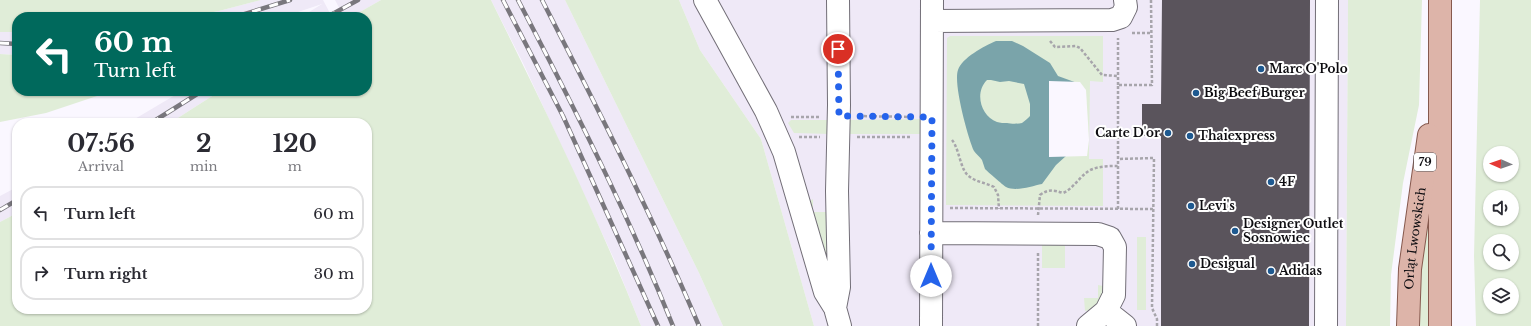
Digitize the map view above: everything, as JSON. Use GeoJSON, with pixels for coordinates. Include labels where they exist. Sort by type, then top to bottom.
{"type":"FeatureCollection","features":[{"type":"Feature","properties":{"kind":"main road","name":"Orląt Lwowskich"},"geometry":{"type":"LineString","coordinates":[[1440,0],[1440,326]]}},
{"type":"Feature","properties":{"kind":"main road","name":"Orląt Lwowskich"},"geometry":{"type":"LineString","coordinates":[[1408,326],[1410,269],[1439,56]]}},
{"type":"Feature","properties":{"kind":"lane"},"geometry":{"type":"LineString","coordinates":[[705,0],[766,110],[784,152],[825,292],[838,317]]}},
{"type":"Feature","properties":{"kind":"lane"},"geometry":{"type":"LineString","coordinates":[[838,0],[838,317]]}},
{"type":"Feature","properties":{"kind":"lane"},"geometry":{"type":"LineString","coordinates":[[931,326],[932,10],[1112,20],[1121,17],[1126,7],[1125,0]]}},
{"type":"Feature","properties":{"kind":"lane"},"geometry":{"type":"LineString","coordinates":[[1326,326],[1327,0]]}},
{"type":"Feature","properties":{"kind":"lane"},"geometry":{"type":"LineString","coordinates":[[931,233],[1098,234],[1110,238],[1115,247],[1114,295],[1106,311],[1088,326]]}},
{"type":"Feature","properties":{"kind":"lane"},"geometry":{"type":"LineString","coordinates":[[1106,311],[1125,326]]}},
{"type":"Feature","properties":{"kind":"path"},"geometry":{"type":"LineString","coordinates":[[1118,85],[1152,85],[1151,0]]}},
{"type":"Feature","properties":{"kind":"path"},"geometry":{"type":"LineString","coordinates":[[1118,33],[1118,209]]}},
{"type":"Feature","properties":{"kind":"path"},"geometry":{"type":"LineString","coordinates":[[1125,33],[1151,33]]}},
{"type":"Feature","properties":{"kind":"path"},"geometry":{"type":"LineString","coordinates":[[1048,37],[1055,47],[1076,46],[1080,48],[1102,75],[1118,76]]}},
{"type":"Feature","properties":{"kind":"path"},"geometry":{"type":"LineString","coordinates":[[788,117],[839,127],[932,127],[950,138],[954,143],[960,154],[963,168],[968,176],[994,187],[998,195],[999,209]]}},
{"type":"Feature","properties":{"kind":"path"},"geometry":{"type":"LineString","coordinates":[[791,137],[839,127],[932,127]]}},
{"type":"Feature","properties":{"kind":"path"},"geometry":{"type":"LineString","coordinates":[[1118,159],[1154,158],[1152,308],[1158,318],[1157,326]]}},
{"type":"Feature","properties":{"kind":"path"},"geometry":{"type":"LineString","coordinates":[[943,208],[1154,209]]}},
{"type":"Feature","properties":{"kind":"shaded area"},"geometry":{"type":"Polygon","coordinates":[[[261,0],[323,0],[329,12],[309,12],[322,4],[298,12],[213,12],[261,0]]]}},
{"type":"Feature","properties":{"kind":"shaded area"},"geometry":{"type":"Polygon","coordinates":[[[335,0],[381,0],[360,12],[341,12],[335,0]]]}},
{"type":"Feature","properties":{"kind":"shaded area"},"geometry":{"type":"Polygon","coordinates":[[[491,0],[565,0],[699,273],[723,326],[641,326],[614,259],[523,63],[491,0]]]}},
{"type":"Feature","properties":{"kind":"shaded area"},"geometry":{"type":"Polygon","coordinates":[[[679,0],[1348,0],[1346,326],[814,326],[761,139],[700,50],[679,0]]]}},
{"type":"Feature","properties":{"kind":"shaded area"},"geometry":{"type":"Polygon","coordinates":[[[0,32],[12,32],[12,55],[0,54],[0,32]]]}},
{"type":"Feature","properties":{"kind":"shaded area"},"geometry":{"type":"Polygon","coordinates":[[[174,96],[212,96],[178,118],[136,118],[174,96]]]}},
{"type":"Feature","properties":{"kind":"shaded area"},"geometry":{"type":"Polygon","coordinates":[[[12,190],[12,216],[0,222],[0,196],[12,190]]]}},
{"type":"Feature","properties":{"kind":"green space"},"geometry":{"type":"Polygon","coordinates":[[[0,0],[261,0],[213,12],[12,12],[12,32],[0,32],[0,0]]]}},
{"type":"Feature","properties":{"kind":"green space"},"geometry":{"type":"Polygon","coordinates":[[[381,0],[491,0],[588,202],[641,326],[0,326],[0,222],[12,216],[12,314],[372,314],[372,118],[178,118],[212,96],[372,96],[372,12],[360,12],[381,0]]]}},
{"type":"Feature","properties":{"kind":"green space"},"geometry":{"type":"Polygon","coordinates":[[[565,0],[679,0],[700,50],[761,139],[814,326],[723,326],[699,273],[565,0]]]}},
{"type":"Feature","properties":{"kind":"green space"},"geometry":{"type":"Polygon","coordinates":[[[1348,0],[1422,0],[1419,105],[1403,183],[1391,275],[1390,326],[1346,326],[1348,0]]]}},
{"type":"Feature","properties":{"kind":"green space"},"geometry":{"type":"Polygon","coordinates":[[[1480,0],[1531,0],[1531,326],[1476,326],[1474,256],[1480,0]]]}},
{"type":"Feature","properties":{"kind":"green space"},"geometry":{"type":"Polygon","coordinates":[[[950,36],[1103,36],[1103,82],[1090,81],[1089,159],[1103,159],[1103,206],[946,205],[947,38],[950,36]]]}},
{"type":"Feature","properties":{"kind":"green space"},"geometry":{"type":"Polygon","coordinates":[[[0,54],[12,55],[12,96],[97,96],[46,113],[20,118],[12,118],[12,120],[0,122],[0,54]]]}},
{"type":"Feature","properties":{"kind":"green space"},"geometry":{"type":"Polygon","coordinates":[[[923,119],[923,134],[847,134],[847,120],[923,119]]]}},
{"type":"Feature","properties":{"kind":"green space"},"geometry":{"type":"Polygon","coordinates":[[[791,120],[830,120],[830,134],[794,133],[788,123],[791,120]]]}},
{"type":"Feature","properties":{"kind":"green space"},"geometry":{"type":"Polygon","coordinates":[[[813,199],[813,212],[826,212],[826,199],[829,200],[827,264],[809,203],[813,199]]]}},
{"type":"Feature","properties":{"kind":"green space"},"geometry":{"type":"Polygon","coordinates":[[[1429,202],[1430,326],[1419,326],[1423,246],[1429,202]]]}},
{"type":"Feature","properties":{"kind":"green space"},"geometry":{"type":"Polygon","coordinates":[[[1137,237],[1146,237],[1146,310],[1137,310],[1137,237]]]}},
{"type":"Feature","properties":{"kind":"green space"},"geometry":{"type":"Polygon","coordinates":[[[1042,242],[1065,242],[1065,268],[1042,268],[1042,242]]]}},
{"type":"Feature","properties":{"kind":"green space"},"geometry":{"type":"Polygon","coordinates":[[[1098,285],[1103,286],[1104,296],[1092,310],[1085,311],[1084,298],[1098,298],[1098,285]]]}},
{"type":"Feature","properties":{"kind":"water"},"geometry":{"type":"Polygon","coordinates":[[[996,41],[1012,41],[1023,46],[1050,63],[1058,76],[1080,84],[1066,156],[1056,165],[1042,184],[1019,189],[1006,187],[985,169],[982,160],[974,151],[971,144],[959,98],[957,77],[958,70],[964,61],[969,57],[980,49],[996,41]],[[987,80],[983,85],[980,97],[983,110],[991,119],[999,123],[1019,124],[1030,116],[1030,104],[1024,84],[987,80]]]}},
{"type":"Feature","properties":{"kind":"pier"},"geometry":{"type":"Polygon","coordinates":[[[1049,81],[1080,82],[1086,90],[1089,140],[1087,156],[1049,157],[1049,81]]]}},
{"type":"Feature","properties":{"kind":"building","name":"Designer Outlet Sosnowiec"},"geometry":{"type":"Polygon","coordinates":[[[1162,0],[1310,0],[1309,326],[1161,326],[1161,136],[1142,136],[1142,104],[1161,104],[1162,0]]]}},
{"type":"Feature","properties":{"kind":"railway"},"geometry":{"type":"LineString","coordinates":[[251,12],[290,0]]}},
{"type":"Feature","properties":{"kind":"railway"},"geometry":{"type":"LineString","coordinates":[[336,12],[358,0]]}},
{"type":"Feature","properties":{"kind":"railway"},"geometry":{"type":"LineString","coordinates":[[503,0],[563,116],[658,326]]}},
{"type":"Feature","properties":{"kind":"railway"},"geometry":{"type":"LineString","coordinates":[[518,0],[600,161],[638,243],[673,326]]}},
{"type":"Feature","properties":{"kind":"railway"},"geometry":{"type":"LineString","coordinates":[[542,0],[643,202],[699,326]]}},
{"type":"Feature","properties":{"kind":"railway"},"geometry":{"type":"LineString","coordinates":[[0,43],[12,44]]}},
{"type":"Feature","properties":{"kind":"railway"},"geometry":{"type":"LineString","coordinates":[[159,118],[194,96]]}},
{"type":"Feature","properties":{"kind":"railway"},"geometry":{"type":"LineString","coordinates":[[0,210],[12,203]]}},
{"type":"Feature","properties":{"kind":"place","name":"Marc O'Polo"},"geometry":{"type":"Point","coordinates":[1261,69]}},
{"type":"Feature","properties":{"kind":"place","name":"Big Beef Burger"},"geometry":{"type":"Point","coordinates":[1196,93]}},
{"type":"Feature","properties":{"kind":"place","name":"Carte D'or"},"geometry":{"type":"Point","coordinates":[1168,133]}},
{"type":"Feature","properties":{"kind":"place","name":"Thaiexpress"},"geometry":{"type":"Point","coordinates":[1190,136]}},
{"type":"Feature","properties":{"kind":"place","name":"4F"},"geometry":{"type":"Point","coordinates":[1271,182]}},
{"type":"Feature","properties":{"kind":"place","name":"Levi's"},"geometry":{"type":"Point","coordinates":[1191,206]}},
{"type":"Feature","properties":{"kind":"place","name":"Designer Outlet Sosnowiec"},"geometry":{"type":"Point","coordinates":[1235,231]}},
{"type":"Feature","properties":{"kind":"place","name":"Desigual"},"geometry":{"type":"Point","coordinates":[1192,264]}},
{"type":"Feature","properties":{"kind":"place","name":"Adidas"},"geometry":{"type":"Point","coordinates":[1271,271]}},
{"type":"Feature","properties":{"kind":"route"},"geometry":{"type":"LineString","coordinates":[[838,49],[839,116],[932,117],[931,276]]}}]}
